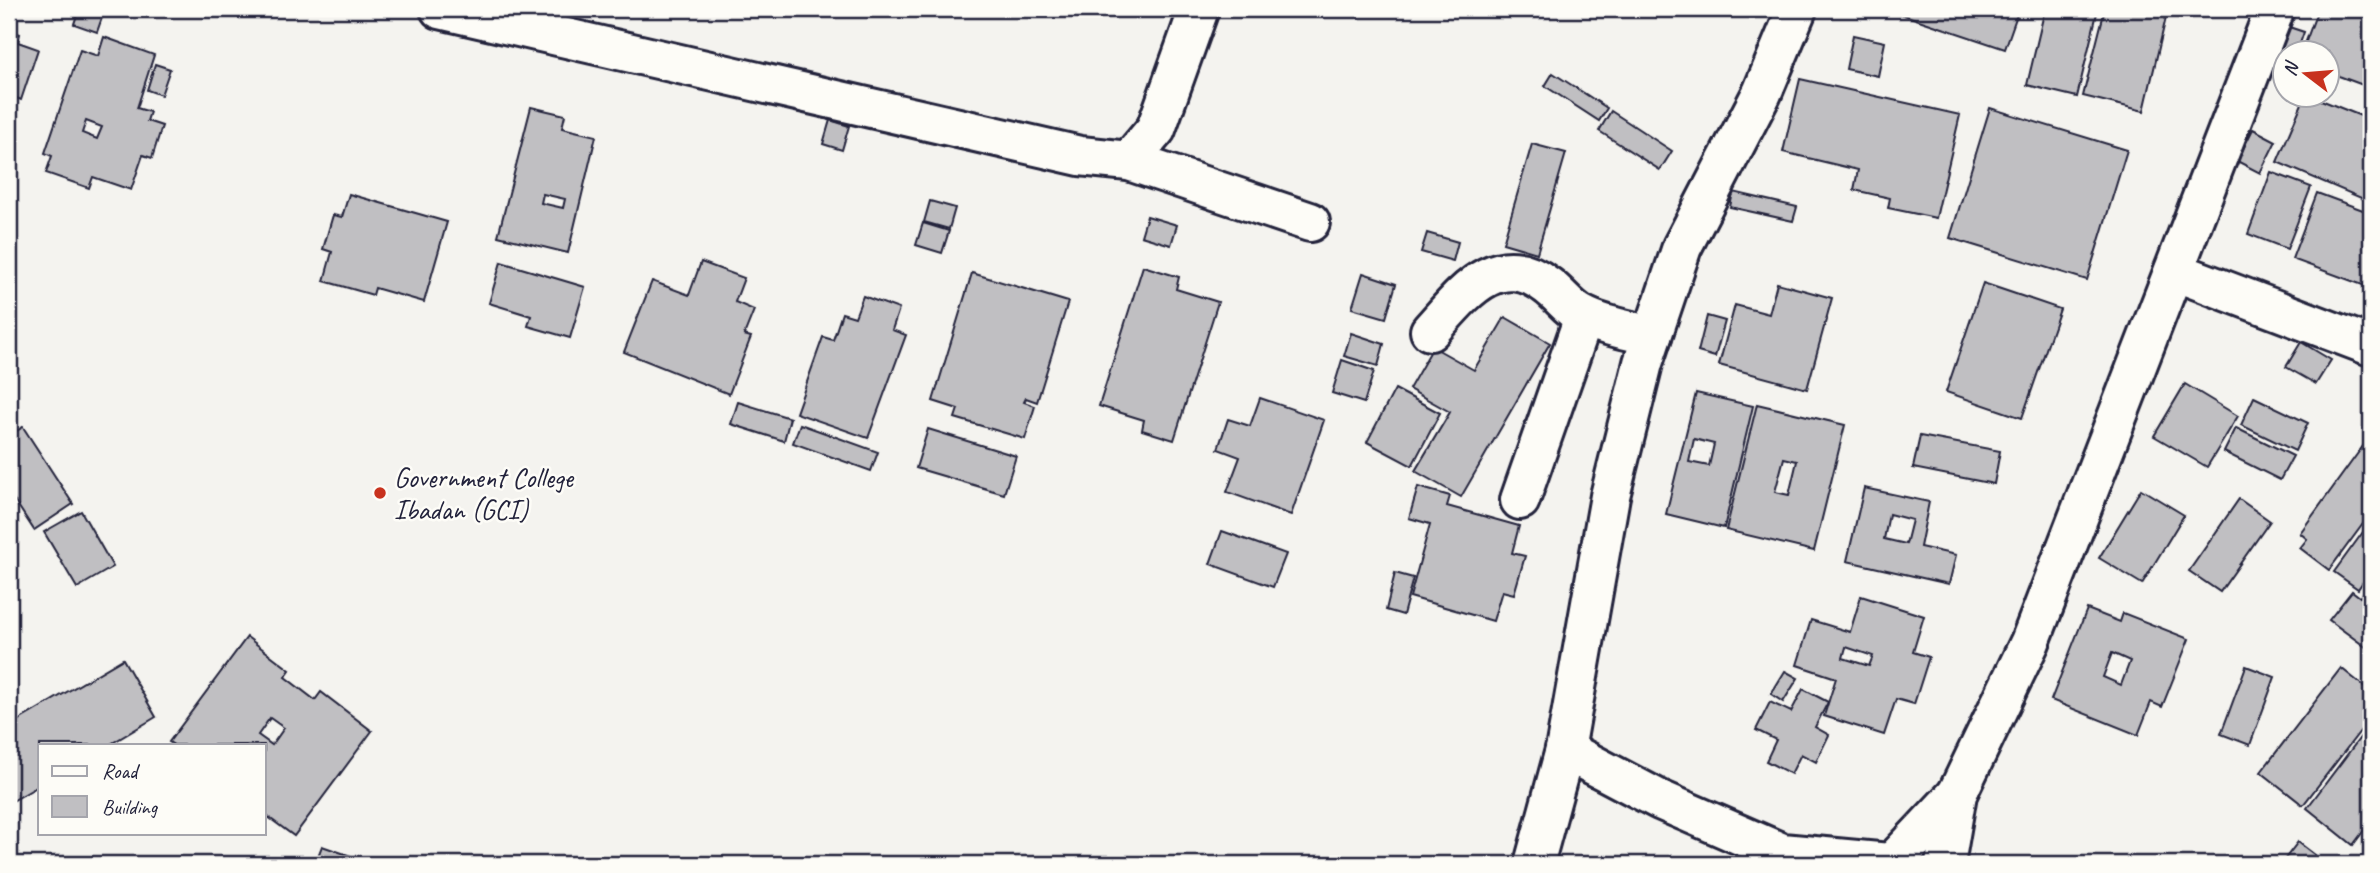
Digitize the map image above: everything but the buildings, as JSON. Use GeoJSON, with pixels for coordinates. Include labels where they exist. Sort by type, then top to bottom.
{"type":"FeatureCollection","features":[{"type":"Feature","properties":{"kind":"street"},"geometry":{"type":"LineString","coordinates":[[440,9],[1080,156],[1129,161],[1310,222]]}},
{"type":"Feature","properties":{"kind":"street"},"geometry":{"type":"LineString","coordinates":[[1129,161],[1156,129],[1199,9]]}},
{"type":"Feature","properties":{"kind":"street"},"geometry":{"type":"LineString","coordinates":[[1534,864],[1565,750],[1610,496],[1652,336],[1682,247],[1762,93],[1797,9]]}},
{"type":"Feature","properties":{"kind":"street"},"geometry":{"type":"LineString","coordinates":[[1945,864],[1957,794],[2030,642],[2276,9]]}},
{"type":"Feature","properties":{"kind":"street"},"geometry":{"type":"LineString","coordinates":[[2174,271],[2371,346]]}},
{"type":"Feature","properties":{"kind":"street"},"geometry":{"type":"LineString","coordinates":[[1430,331],[1466,291],[1486,275],[1511,272],[1526,274],[1547,285],[1584,317],[1652,336]]}},
{"type":"Feature","properties":{"kind":"street"},"geometry":{"type":"LineString","coordinates":[[1520,500],[1584,317]]}},
{"type":"Feature","properties":{"kind":"street"},"geometry":{"type":"LineString","coordinates":[[1565,750],[1660,800],[1782,853],[1900,864]]}},
{"type":"Feature","properties":{"kind":"street"},"geometry":{"type":"LineString","coordinates":[[1892,863],[1957,794]]}},
{"type":"Feature","properties":{"kind":"place","name":"Government College Ibadan (GCI)"},"geometry":{"type":"Point","coordinates":[380,493]}}]}
